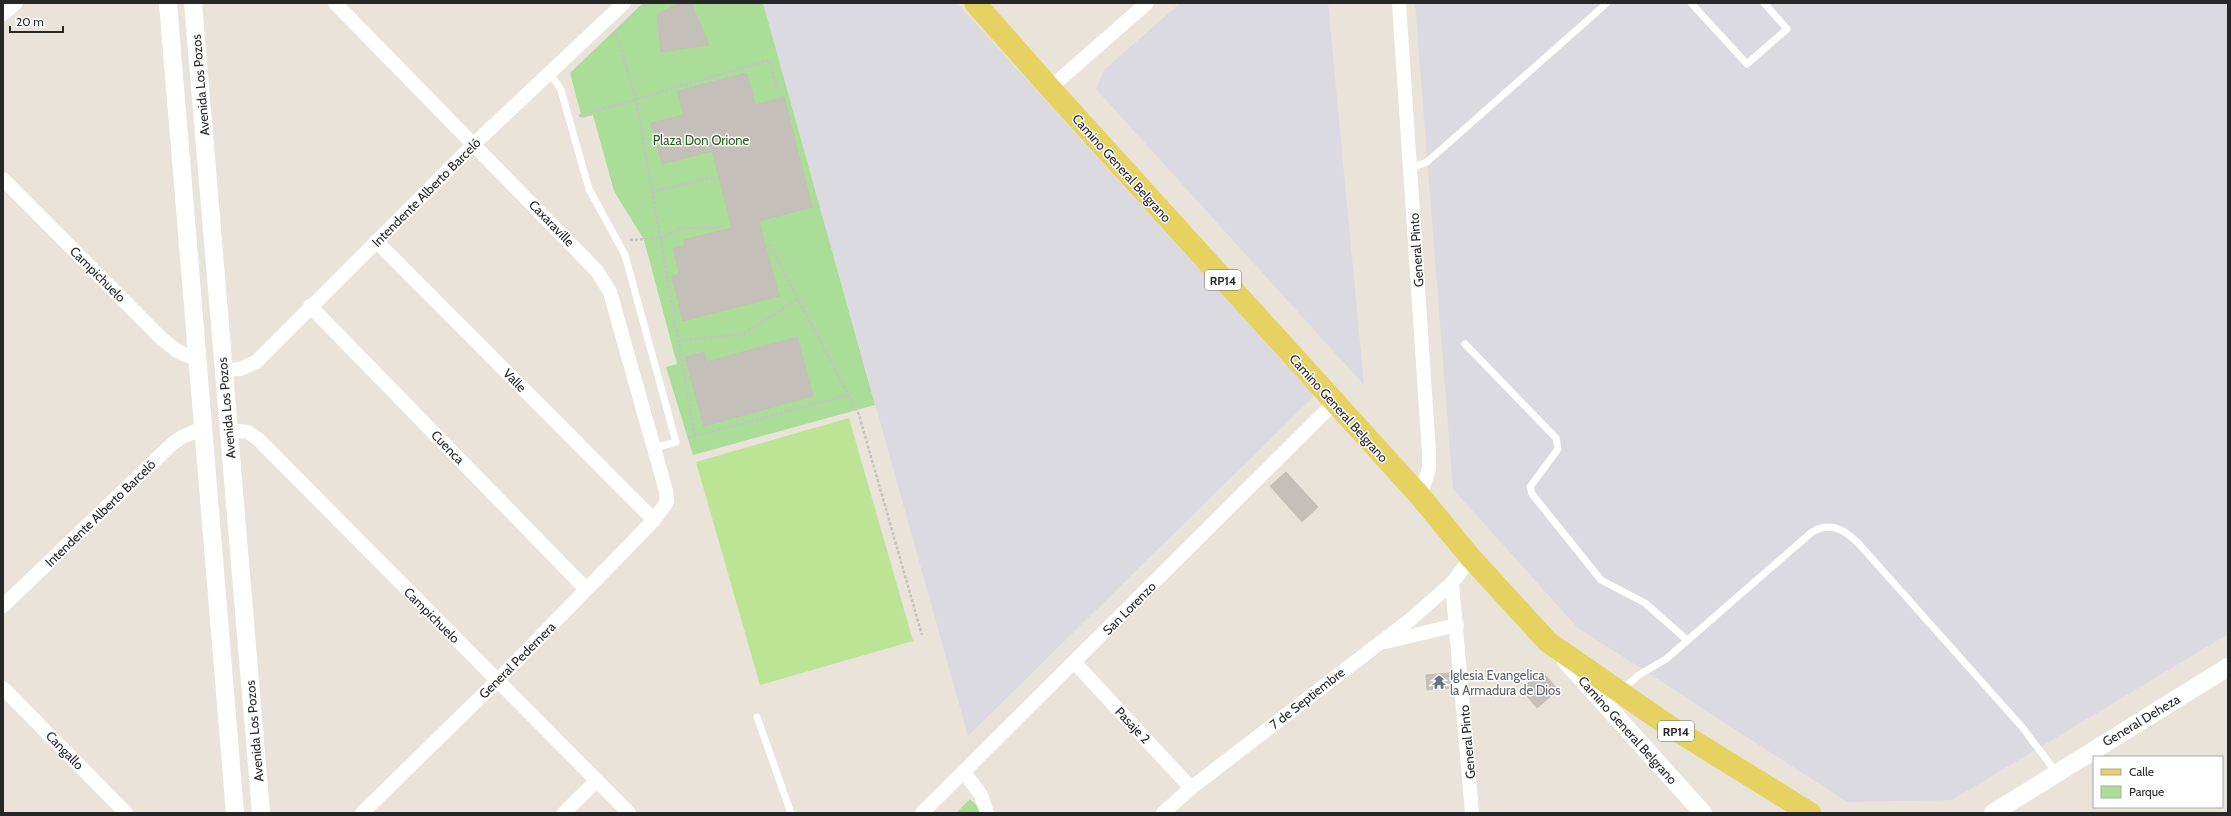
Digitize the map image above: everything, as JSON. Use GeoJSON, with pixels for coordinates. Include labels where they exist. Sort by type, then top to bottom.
{"type":"FeatureCollection","features":[{"type":"Feature","properties":{"kind":"main road","name":"Camino General Belgrano"},"geometry":{"type":"LineString","coordinates":[[975,3],[1334,403],[1420,496],[1471,558],[1548,642]]}},
{"type":"Feature","properties":{"kind":"main road","name":"RP14"},"geometry":{"type":"LineString","coordinates":[[1548,642],[1666,724],[1810,813]]}},
{"type":"Feature","properties":{"kind":"street"},"geometry":{"type":"LineString","coordinates":[[3,14],[16,3]]}},
{"type":"Feature","properties":{"kind":"street","name":"Avenida Los Pozos"},"geometry":{"type":"LineString","coordinates":[[168,3],[235,813]]}},
{"type":"Feature","properties":{"kind":"street","name":"Avenida Los Pozos"},"geometry":{"type":"LineString","coordinates":[[193,3],[261,813]]}},
{"type":"Feature","properties":{"kind":"street","name":"Caxaraville"},"geometry":{"type":"LineString","coordinates":[[335,3],[475,143],[597,271],[605,282],[610,292],[654,448],[666,491],[667,502]]}},
{"type":"Feature","properties":{"kind":"street","name":"Intendente Alberto Barceló"},"geometry":{"type":"LineString","coordinates":[[223,370],[240,369],[256,362],[310,306],[475,143],[624,3]]}},
{"type":"Feature","properties":{"kind":"street"},"geometry":{"type":"LineString","coordinates":[[1050,88],[1147,3]]}},
{"type":"Feature","properties":{"kind":"street","name":"General Pinto"},"geometry":{"type":"LineString","coordinates":[[1399,3],[1429,453],[1429,469],[1420,496]]}},
{"type":"Feature","properties":{"kind":"street","name":"Campichuelo"},"geometry":{"type":"LineString","coordinates":[[3,179],[161,338],[177,351],[198,360]]}},
{"type":"Feature","properties":{"kind":"street","name":"Valle"},"geometry":{"type":"LineString","coordinates":[[376,241],[654,520]]}},
{"type":"Feature","properties":{"kind":"street","name":"Cuenca"},"geometry":{"type":"LineString","coordinates":[[310,306],[586,589]]}},
{"type":"Feature","properties":{"kind":"street","name":"San Lorenzo"},"geometry":{"type":"LineString","coordinates":[[922,813],[1075,663],[1334,403]]}},
{"type":"Feature","properties":{"kind":"street","name":"Intendente Alberto Barceló"},"geometry":{"type":"LineString","coordinates":[[3,606],[172,444],[182,437],[203,428]]}},
{"type":"Feature","properties":{"kind":"street","name":"Campichuelo"},"geometry":{"type":"LineString","coordinates":[[228,430],[248,432],[259,440],[629,813]]}},
{"type":"Feature","properties":{"kind":"street","name":"General Pedernera"},"geometry":{"type":"LineString","coordinates":[[362,813],[497,681],[654,520],[667,502]]}},
{"type":"Feature","properties":{"kind":"street"},"geometry":{"type":"LineString","coordinates":[[1452,583],[1471,558]]}},
{"type":"Feature","properties":{"kind":"street","name":"General Pinto"},"geometry":{"type":"LineString","coordinates":[[1452,583],[1457,625],[1472,813]]}},
{"type":"Feature","properties":{"kind":"street","name":"7 de Septiembre"},"geometry":{"type":"LineString","coordinates":[[1163,813],[1191,788],[1379,644],[1452,583]]}},
{"type":"Feature","properties":{"kind":"street"},"geometry":{"type":"LineString","coordinates":[[1379,644],[1457,625]]}},
{"type":"Feature","properties":{"kind":"street","name":"Camino General Belgrano"},"geometry":{"type":"LineString","coordinates":[[1548,642],[1703,813]]}},
{"type":"Feature","properties":{"kind":"street","name":"Pasaje 2"},"geometry":{"type":"LineString","coordinates":[[1075,663],[1191,788]]}},
{"type":"Feature","properties":{"kind":"street","name":"General Deheza"},"geometry":{"type":"LineString","coordinates":[[1993,813],[2056,772],[2228,667]]}},
{"type":"Feature","properties":{"kind":"street","name":"Cangallo"},"geometry":{"type":"LineString","coordinates":[[3,688],[126,813]]}},
{"type":"Feature","properties":{"kind":"street"},"geometry":{"type":"LineString","coordinates":[[964,772],[981,795],[987,813]]}},
{"type":"Feature","properties":{"kind":"street"},"geometry":{"type":"LineString","coordinates":[[564,813],[597,780]]}},
{"type":"Feature","properties":{"kind":"lane"},"geometry":{"type":"LineString","coordinates":[[1410,168],[1427,162],[1607,3]]}},
{"type":"Feature","properties":{"kind":"lane"},"geometry":{"type":"LineString","coordinates":[[1691,3],[1747,64],[1787,29],[1764,3]]}},
{"type":"Feature","properties":{"kind":"lane"},"geometry":{"type":"LineString","coordinates":[[550,73],[561,90],[589,189],[625,255],[676,442],[654,448]]}},
{"type":"Feature","properties":{"kind":"lane"},"geometry":{"type":"LineString","coordinates":[[1465,344],[1556,438],[1558,449],[1530,487],[1532,494],[1601,580],[1645,603],[1687,640]]}},
{"type":"Feature","properties":{"kind":"lane"},"geometry":{"type":"LineString","coordinates":[[1619,692],[1639,675],[1666,659],[1812,532],[1827,526],[1837,528],[1848,533],[1864,550],[2022,727],[2056,772]]}},
{"type":"Feature","properties":{"kind":"lane"},"geometry":{"type":"LineString","coordinates":[[757,717],[791,813]]}},
{"type":"Feature","properties":{"kind":"path"},"geometry":{"type":"LineString","coordinates":[[611,16],[636,99],[696,436]]}},
{"type":"Feature","properties":{"kind":"path"},"geometry":{"type":"LineString","coordinates":[[569,119],[769,60],[778,91]]}},
{"type":"Feature","properties":{"kind":"path"},"geometry":{"type":"LineString","coordinates":[[652,192],[714,177]]}},
{"type":"Feature","properties":{"kind":"path"},"geometry":{"type":"LineString","coordinates":[[617,240],[660,238],[682,228],[724,227]]}},
{"type":"Feature","properties":{"kind":"path"},"geometry":{"type":"LineString","coordinates":[[769,244],[859,416],[922,635]]}},
{"type":"Feature","properties":{"kind":"path"},"geometry":{"type":"LineString","coordinates":[[679,341],[743,334],[798,300]]}},
{"type":"Feature","properties":{"kind":"path"},"geometry":{"type":"LineString","coordinates":[[676,442],[848,395]]}},
{"type":"Feature","properties":{"kind":"shaded area"},"geometry":{"type":"Polygon","coordinates":[[[763,3],[957,3],[1314,396],[968,736],[763,3]]]}},
{"type":"Feature","properties":{"kind":"shaded area"},"geometry":{"type":"Polygon","coordinates":[[[1180,3],[1328,3],[1364,385],[1096,89],[1104,70],[1180,3]]]}},
{"type":"Feature","properties":{"kind":"shaded area"},"geometry":{"type":"Polygon","coordinates":[[[1415,3],[2228,3],[2228,634],[1952,800],[1847,802],[1577,627],[1453,489],[1415,3]]]}},
{"type":"Feature","properties":{"kind":"green space","name":"Plaza Don Orione"},"geometry":{"type":"Polygon","coordinates":[[[643,3],[763,3],[875,405],[693,455],[666,367],[677,364],[644,240],[614,191],[593,115],[582,118],[570,73],[643,3]]]}},
{"type":"Feature","properties":{"kind":"green space"},"geometry":{"type":"Polygon","coordinates":[[[849,418],[913,641],[760,685],[696,462],[849,418]]]}},
{"type":"Feature","properties":{"kind":"green space"},"geometry":{"type":"Polygon","coordinates":[[[970,799],[979,808],[981,813],[956,813],[970,799]]]}},
{"type":"Feature","properties":{"kind":"building"},"geometry":{"type":"Polygon","coordinates":[[[680,3],[691,3],[709,45],[661,52],[657,14],[680,3]]]}},
{"type":"Feature","properties":{"kind":"building"},"geometry":{"type":"Polygon","coordinates":[[[747,73],[755,105],[784,97],[812,207],[759,221],[779,296],[683,321],[672,276],[679,274],[673,248],[685,245],[684,240],[732,228],[712,151],[662,164],[651,123],[684,115],[677,91],[747,73]]]}},
{"type":"Feature","properties":{"kind":"building"},"geometry":{"type":"Polygon","coordinates":[[[797,337],[813,396],[704,426],[685,357],[704,352],[706,362],[797,337]]]}},
{"type":"Feature","properties":{"kind":"building"},"geometry":{"type":"Polygon","coordinates":[[[1286,472],[1318,507],[1302,522],[1270,486],[1286,472]]]}},
{"type":"Feature","properties":{"kind":"building"},"geometry":{"type":"Polygon","coordinates":[[[1542,671],[1558,690],[1537,708],[1521,689],[1542,671]]]}},
{"type":"Feature","properties":{"kind":"building","name":"Iglesia Evangelica la Armadura de Dios"},"geometry":{"type":"Polygon","coordinates":[[[1450,673],[1452,688],[1427,690],[1426,675],[1450,673]]]}},
{"type":"Feature","properties":{"kind":"place","name":"Iglesia Evangelica la Armadura de Dios"},"geometry":{"type":"Point","coordinates":[1439,682]}}]}
